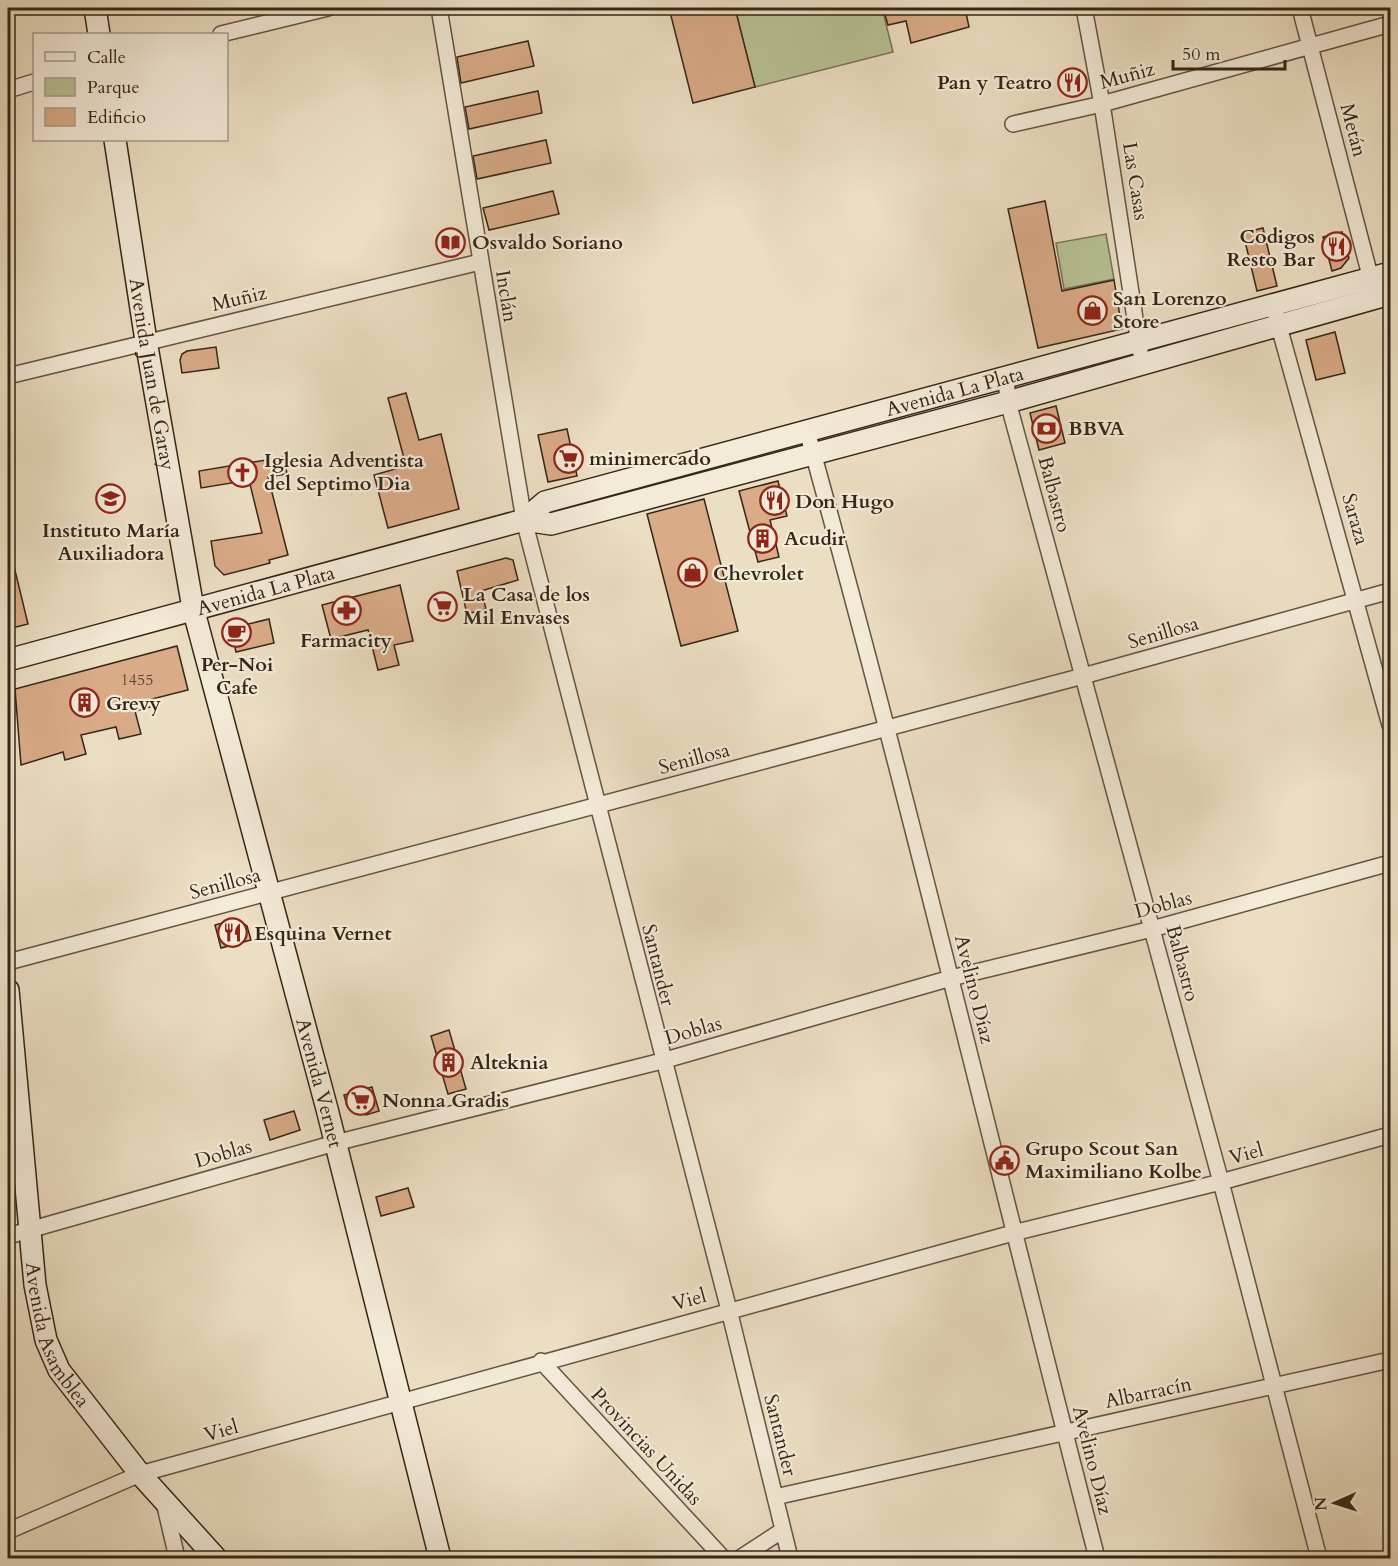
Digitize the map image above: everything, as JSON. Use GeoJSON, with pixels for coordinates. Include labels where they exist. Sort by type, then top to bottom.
{"type":"FeatureCollection","features":[{"type":"Feature","properties":{"kind":"main road"},"geometry":{"type":"LineString","coordinates":[[95,8],[99,33]]}},
{"type":"Feature","properties":{"kind":"main road","name":"Avenida Juan de Garay"},"geometry":{"type":"LineString","coordinates":[[115,141],[146,341],[193,608]]}},
{"type":"Feature","properties":{"kind":"main road","name":"Avenida La Plata"},"geometry":{"type":"LineString","coordinates":[[524,520],[545,502],[1006,378],[1140,352],[1382,286]]}},
{"type":"Feature","properties":{"kind":"main road","name":"Avenida La Plata"},"geometry":{"type":"LineString","coordinates":[[8,660],[524,520],[551,524],[1008,402],[1140,352]]}},
{"type":"Feature","properties":{"kind":"main road","name":"Avenida Vernet"},"geometry":{"type":"LineString","coordinates":[[193,608],[402,1400],[440,1558]]}},
{"type":"Feature","properties":{"kind":"main road","name":"Avenida Asamblea"},"geometry":{"type":"LineString","coordinates":[[8,990],[35,1285],[51,1355],[59,1370],[140,1474],[216,1558]]}},
{"type":"Feature","properties":{"kind":"street"},"geometry":{"type":"LineString","coordinates":[[224,33],[328,8]]}},
{"type":"Feature","properties":{"kind":"street","name":"Inclán"},"geometry":{"type":"LineString","coordinates":[[439,8],[524,520]]}},
{"type":"Feature","properties":{"kind":"street","name":"Las Casas"},"geometry":{"type":"LineString","coordinates":[[1084,8],[1102,104],[1140,352]]}},
{"type":"Feature","properties":{"kind":"street","name":"Metán"},"geometry":{"type":"LineString","coordinates":[[1300,8],[1382,286]]}},
{"type":"Feature","properties":{"kind":"street","name":"Muñiz"},"geometry":{"type":"LineString","coordinates":[[1013,124],[1102,104],[1390,24]]}},
{"type":"Feature","properties":{"kind":"street"},"geometry":{"type":"LineString","coordinates":[[8,90],[33,82]]}},
{"type":"Feature","properties":{"kind":"street","name":"Muñiz"},"geometry":{"type":"LineString","coordinates":[[8,375],[480,262]]}},
{"type":"Feature","properties":{"kind":"street","name":"Saraza"},"geometry":{"type":"LineString","coordinates":[[1275,315],[1357,600],[1390,725]]}},
{"type":"Feature","properties":{"kind":"street","name":"Balbastro"},"geometry":{"type":"LineString","coordinates":[[1006,378],[1008,402],[1221,1182],[1319,1558]]}},
{"type":"Feature","properties":{"kind":"street","name":"Avelino Díaz"},"geometry":{"type":"LineString","coordinates":[[807,431],[951,978],[1013,1233],[1097,1558]]}},
{"type":"Feature","properties":{"kind":"street","name":"Santander"},"geometry":{"type":"LineString","coordinates":[[524,520],[662,1061],[729,1310],[790,1558]]}},
{"type":"Feature","properties":{"kind":"street","name":"Senillosa"},"geometry":{"type":"LineString","coordinates":[[8,962],[886,729],[1390,591]]}},
{"type":"Feature","properties":{"kind":"street","name":"Doblas"},"geometry":{"type":"LineString","coordinates":[[8,1236],[335,1143],[662,1061],[951,978],[1152,929],[1390,863]]}},
{"type":"Feature","properties":{"kind":"street","name":"Viel"},"geometry":{"type":"LineString","coordinates":[[8,1532],[140,1474],[729,1310],[1013,1233],[1221,1182],[1390,1135]]}},
{"type":"Feature","properties":{"kind":"street","name":"Albarracín"},"geometry":{"type":"LineString","coordinates":[[775,1497],[1390,1360]]}},
{"type":"Feature","properties":{"kind":"street","name":"Provincias Unidas"},"geometry":{"type":"LineString","coordinates":[[541,1361],[723,1558]]}},
{"type":"Feature","properties":{"kind":"street"},"geometry":{"type":"LineString","coordinates":[[164,1502],[177,1558]]}},
{"type":"Feature","properties":{"kind":"street"},"geometry":{"type":"LineString","coordinates":[[740,1558],[783,1530]]}},
{"type":"Feature","properties":{"kind":"green space"},"geometry":{"type":"Polygon","coordinates":[[[735,8],[882,8],[893,52],[755,87],[735,8]]]}},
{"type":"Feature","properties":{"kind":"green space"},"geometry":{"type":"Polygon","coordinates":[[[1106,234],[1114,279],[1064,289],[1056,243],[1106,234]]]}},
{"type":"Feature","properties":{"kind":"building"},"geometry":{"type":"Polygon","coordinates":[[[669,8],[735,8],[755,87],[693,103],[669,8]]]}},
{"type":"Feature","properties":{"kind":"building"},"geometry":{"type":"Polygon","coordinates":[[[883,8],[965,8],[969,27],[911,43],[906,21],[888,25],[883,8]]]}},
{"type":"Feature","properties":{"kind":"building"},"geometry":{"type":"Polygon","coordinates":[[[528,41],[534,66],[461,83],[457,57],[528,41]]]}},
{"type":"Feature","properties":{"kind":"building"},"geometry":{"type":"Polygon","coordinates":[[[538,91],[542,113],[469,129],[465,107],[538,91]]]}},
{"type":"Feature","properties":{"kind":"building"},"geometry":{"type":"Polygon","coordinates":[[[546,140],[551,163],[477,179],[473,156],[546,140]]]}},
{"type":"Feature","properties":{"kind":"building"},"geometry":{"type":"Polygon","coordinates":[[[553,191],[559,214],[489,230],[483,208],[553,191]]]}},
{"type":"Feature","properties":{"kind":"building"},"geometry":{"type":"Polygon","coordinates":[[[1045,201],[1062,291],[1114,280],[1122,329],[1038,348],[1008,209],[1045,201]]]}},
{"type":"Feature","properties":{"kind":"building"},"geometry":{"type":"Polygon","coordinates":[[[1263,228],[1277,286],[1257,291],[1243,233],[1263,228]]]}},
{"type":"Feature","properties":{"kind":"building","name":"Codigos Resto Bar"},"geometry":{"type":"Polygon","coordinates":[[[1342,232],[1349,258],[1341,268],[1332,271],[1323,237],[1342,232]]]}},
{"type":"Feature","properties":{"kind":"building"},"geometry":{"type":"Polygon","coordinates":[[[1335,332],[1345,373],[1316,380],[1306,340],[1335,332]]]}},
{"type":"Feature","properties":{"kind":"building"},"geometry":{"type":"Polygon","coordinates":[[[216,347],[219,368],[182,373],[180,360],[182,354],[187,351],[216,347]]]}},
{"type":"Feature","properties":{"kind":"building"},"geometry":{"type":"Polygon","coordinates":[[[406,393],[419,440],[441,434],[459,509],[388,528],[374,475],[406,466],[388,398],[406,393]]]}},
{"type":"Feature","properties":{"kind":"building","name":"BBVA"},"geometry":{"type":"Polygon","coordinates":[[[1056,406],[1065,443],[1039,450],[1030,413],[1056,406]]]}},
{"type":"Feature","properties":{"kind":"building"},"geometry":{"type":"Polygon","coordinates":[[[567,429],[577,476],[548,482],[538,435],[567,429]]]}},
{"type":"Feature","properties":{"kind":"building"},"geometry":{"type":"Polygon","coordinates":[[[284,457],[287,474],[268,477],[288,555],[269,560],[270,563],[224,575],[215,566],[211,541],[262,533],[249,480],[201,488],[199,471],[284,457]]]}},
{"type":"Feature","properties":{"kind":"building","name":"Acudir"},"geometry":{"type":"Polygon","coordinates":[[[778,481],[787,516],[770,520],[779,557],[758,562],[739,491],[778,481]]]}},
{"type":"Feature","properties":{"kind":"building","name":"Chevrolet"},"geometry":{"type":"Polygon","coordinates":[[[704,499],[738,631],[681,646],[647,514],[704,499]]]}},
{"type":"Feature","properties":{"kind":"building"},"geometry":{"type":"Polygon","coordinates":[[[8,558],[12,558],[28,624],[8,629],[8,558]]]}},
{"type":"Feature","properties":{"kind":"building"},"geometry":{"type":"Polygon","coordinates":[[[506,558],[513,560],[518,580],[481,591],[486,609],[467,614],[457,571],[506,558]]]}},
{"type":"Feature","properties":{"kind":"building"},"geometry":{"type":"Polygon","coordinates":[[[400,585],[413,641],[394,645],[399,665],[378,670],[368,630],[331,639],[322,605],[400,585]]]}},
{"type":"Feature","properties":{"kind":"building"},"geometry":{"type":"Polygon","coordinates":[[[269,619],[274,643],[236,652],[232,634],[236,627],[269,619]]]}},
{"type":"Feature","properties":{"kind":"building"},"geometry":{"type":"Polygon","coordinates":[[[177,646],[188,690],[152,699],[154,706],[135,711],[141,734],[119,739],[116,727],[81,735],[86,754],[65,760],[63,752],[21,765],[15,689],[177,646]]]}},
{"type":"Feature","properties":{"kind":"building","name":"Esquina Vernet"},"geometry":{"type":"Polygon","coordinates":[[[237,919],[247,926],[251,940],[221,948],[215,925],[237,919]]]}},
{"type":"Feature","properties":{"kind":"building","name":"Alteknia"},"geometry":{"type":"Polygon","coordinates":[[[449,1030],[466,1089],[448,1094],[431,1036],[449,1030]]]}},
{"type":"Feature","properties":{"kind":"building","name":"Nonna Gradis"},"geometry":{"type":"Polygon","coordinates":[[[372,1087],[379,1111],[366,1115],[347,1106],[344,1095],[372,1087]]]}},
{"type":"Feature","properties":{"kind":"building"},"geometry":{"type":"Polygon","coordinates":[[[294,1111],[300,1130],[270,1140],[264,1120],[294,1111]]]}},
{"type":"Feature","properties":{"kind":"building"},"geometry":{"type":"Polygon","coordinates":[[[408,1188],[414,1207],[381,1216],[376,1197],[408,1188]]]}},
{"type":"Feature","properties":{"kind":"place","name":"Pan y Teatro"},"geometry":{"type":"Point","coordinates":[1073,82]}},
{"type":"Feature","properties":{"kind":"place","name":"Osvaldo Soriano"},"geometry":{"type":"Point","coordinates":[451,242]}},
{"type":"Feature","properties":{"kind":"place","name":"Codigos Resto Bar"},"geometry":{"type":"Point","coordinates":[1336,247]}},
{"type":"Feature","properties":{"kind":"place","name":"San Lorenzo Store"},"geometry":{"type":"Point","coordinates":[1092,310]}},
{"type":"Feature","properties":{"kind":"place","name":"BBVA"},"geometry":{"type":"Point","coordinates":[1047,428]}},
{"type":"Feature","properties":{"kind":"place","name":"minimercado"},"geometry":{"type":"Point","coordinates":[568,458]}},
{"type":"Feature","properties":{"kind":"place","name":"Iglesia Adventista del Septimo Dia"},"geometry":{"type":"Point","coordinates":[243,472]}},
{"type":"Feature","properties":{"kind":"place","name":"Instituto María Auxiliadora"},"geometry":{"type":"Point","coordinates":[111,499]}},
{"type":"Feature","properties":{"kind":"place","name":"Don Hugo"},"geometry":{"type":"Point","coordinates":[774,501]}},
{"type":"Feature","properties":{"kind":"place","name":"Acudir"},"geometry":{"type":"Point","coordinates":[763,538]}},
{"type":"Feature","properties":{"kind":"place","name":"Chevrolet"},"geometry":{"type":"Point","coordinates":[692,573]}},
{"type":"Feature","properties":{"kind":"place","name":"La Casa de los Mil Envases"},"geometry":{"type":"Point","coordinates":[442,606]}},
{"type":"Feature","properties":{"kind":"place","name":"Farmacity"},"geometry":{"type":"Point","coordinates":[346,610]}},
{"type":"Feature","properties":{"kind":"place","name":"Per-Noi Cafe"},"geometry":{"type":"Point","coordinates":[237,633]}},
{"type":"Feature","properties":{"kind":"place","name":"Grevy"},"geometry":{"type":"Point","coordinates":[85,703]}},
{"type":"Feature","properties":{"kind":"place","name":"Esquina Vernet"},"geometry":{"type":"Point","coordinates":[233,933]}},
{"type":"Feature","properties":{"kind":"place","name":"Alteknia"},"geometry":{"type":"Point","coordinates":[449,1062]}},
{"type":"Feature","properties":{"kind":"place","name":"Nonna Gradis"},"geometry":{"type":"Point","coordinates":[361,1100]}},
{"type":"Feature","properties":{"kind":"place","name":"Grupo Scout San Maximiliano Kolbe"},"geometry":{"type":"Point","coordinates":[1004,1160]}}]}
